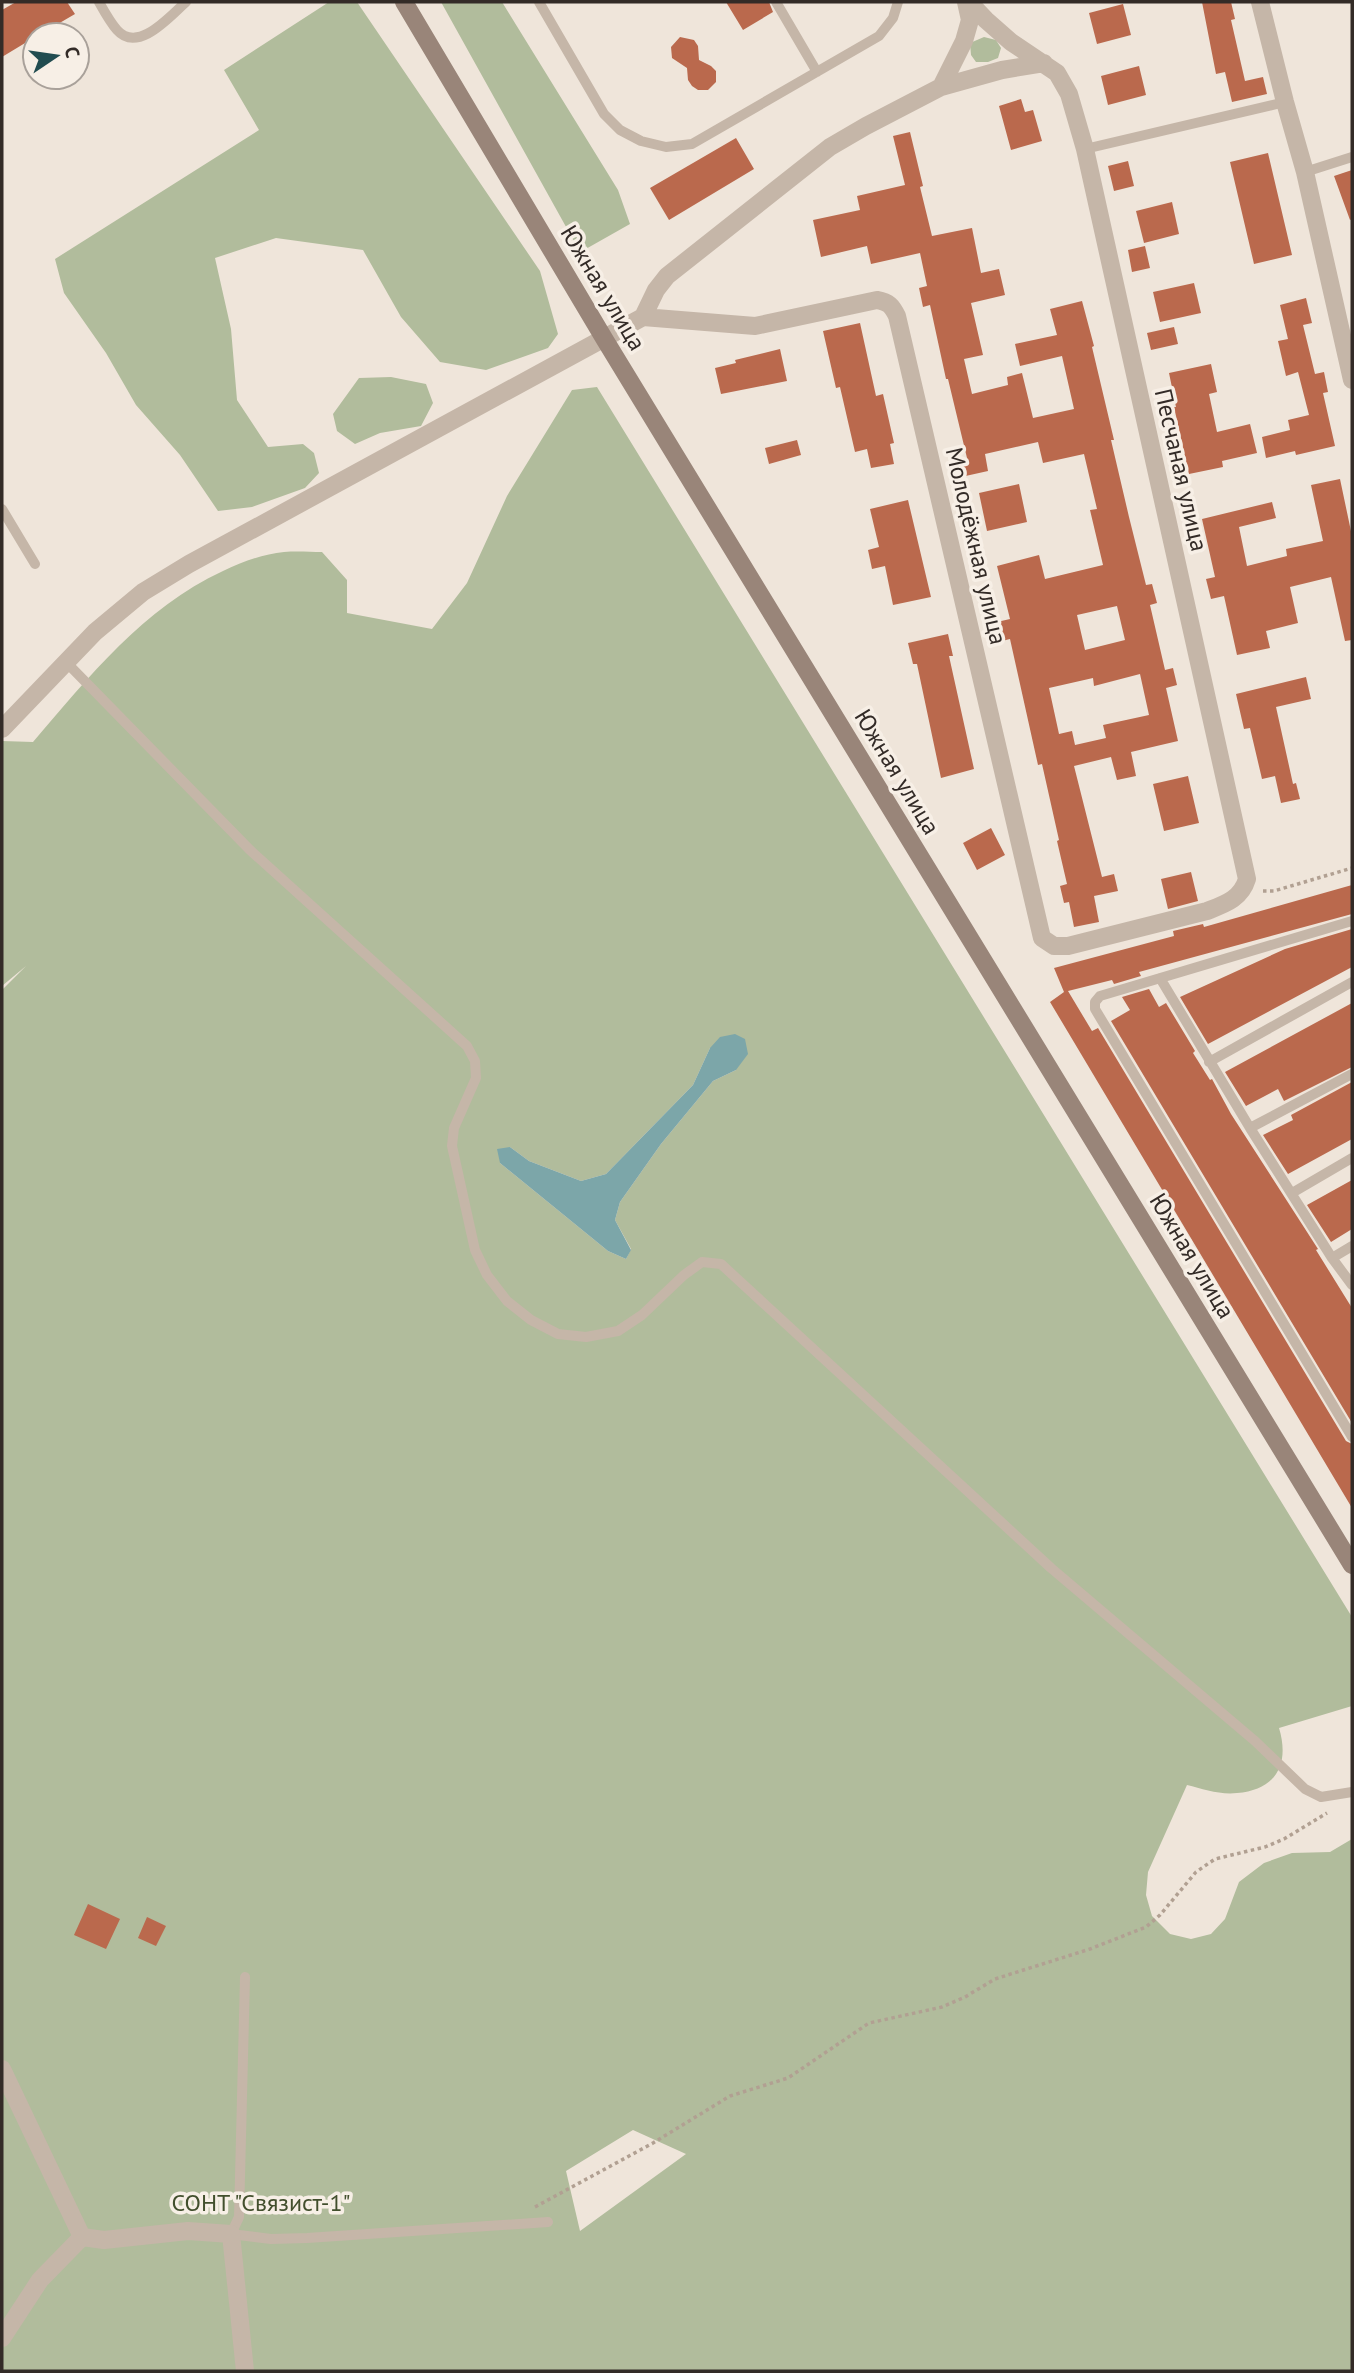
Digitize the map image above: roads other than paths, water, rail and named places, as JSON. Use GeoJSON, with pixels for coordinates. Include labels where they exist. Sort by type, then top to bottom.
{"type":"FeatureCollection","features":[{"type":"Feature","properties":{"kind":"main road","name":"Южная улица"},"geometry":{"type":"LineString","coordinates":[[404,2],[605,340],[1352,1566]]}},
{"type":"Feature","properties":{"kind":"street"},"geometry":{"type":"LineString","coordinates":[[941,87],[964,41],[970,20],[967,2]]}},
{"type":"Feature","properties":{"kind":"street","name":"Песчаная улица"},"geometry":{"type":"LineString","coordinates":[[967,2],[1011,42],[1057,74],[1069,94],[1085,149],[1247,879],[1244,891],[1227,904],[1147,927]]}},
{"type":"Feature","properties":{"kind":"street"},"geometry":{"type":"LineString","coordinates":[[1260,2],[1305,172],[1352,380]]}},
{"type":"Feature","properties":{"kind":"street"},"geometry":{"type":"LineString","coordinates":[[2,729],[94,632],[143,592],[189,564],[643,317],[656,290],[667,276],[830,147],[941,87],[1002,70],[1044,63]]}},
{"type":"Feature","properties":{"kind":"street","name":"Молодёжная улица"},"geometry":{"type":"LineString","coordinates":[[643,317],[755,326],[877,300],[892,306],[897,316],[1042,938],[1054,946],[1068,946],[1147,927]]}},
{"type":"Feature","properties":{"kind":"street"},"geometry":{"type":"LineString","coordinates":[[2,2069],[82,2237]]}},
{"type":"Feature","properties":{"kind":"street"},"geometry":{"type":"LineString","coordinates":[[82,2237],[104,2240],[188,2231],[231,2234],[245,2371]]}},
{"type":"Feature","properties":{"kind":"street"},"geometry":{"type":"LineString","coordinates":[[2,2338],[40,2280],[82,2237]]}},
{"type":"Feature","properties":{"kind":"lane"},"geometry":{"type":"LineString","coordinates":[[99,2],[116,30],[124,37],[134,39],[154,30],[186,2]]}},
{"type":"Feature","properties":{"kind":"lane"},"geometry":{"type":"LineString","coordinates":[[540,2],[604,114],[620,130],[641,141],[666,147],[692,144],[879,36],[893,18],[898,2]]}},
{"type":"Feature","properties":{"kind":"lane"},"geometry":{"type":"LineString","coordinates":[[776,2],[817,72]]}},
{"type":"Feature","properties":{"kind":"lane"},"geometry":{"type":"LineString","coordinates":[[1085,149],[1285,102]]}},
{"type":"Feature","properties":{"kind":"lane"},"geometry":{"type":"LineString","coordinates":[[1305,172],[1352,157]]}},
{"type":"Feature","properties":{"kind":"lane"},"geometry":{"type":"LineString","coordinates":[[2,509],[35,564]]}},
{"type":"Feature","properties":{"kind":"lane"},"geometry":{"type":"LineString","coordinates":[[66,662],[250,849],[467,1046],[475,1061],[475,1078],[454,1128],[452,1146],[475,1250],[487,1275],[507,1301],[531,1320],[558,1334],[586,1337],[618,1331],[642,1315],[684,1275],[702,1262],[721,1264],[1051,1568],[1255,1741],[1305,1789],[1321,1797],[1352,1792]]}},
{"type":"Feature","properties":{"kind":"lane"},"geometry":{"type":"LineString","coordinates":[[1352,921],[1100,996],[1095,1002],[1095,1009],[1352,1437]]}},
{"type":"Feature","properties":{"kind":"lane"},"geometry":{"type":"LineString","coordinates":[[1160,978],[1250,1128],[1352,1285]]}},
{"type":"Feature","properties":{"kind":"lane"},"geometry":{"type":"LineString","coordinates":[[1209,1062],[1352,982]]}},
{"type":"Feature","properties":{"kind":"lane"},"geometry":{"type":"LineString","coordinates":[[1250,1128],[1352,1074]]}},
{"type":"Feature","properties":{"kind":"lane"},"geometry":{"type":"LineString","coordinates":[[1292,1193],[1352,1158]]}},
{"type":"Feature","properties":{"kind":"lane"},"geometry":{"type":"LineString","coordinates":[[1332,1258],[1352,1246]]}},
{"type":"Feature","properties":{"kind":"lane"},"geometry":{"type":"LineString","coordinates":[[245,1977],[239,2217],[231,2234],[271,2239],[307,2238],[548,2222]]}},
{"type":"Feature","properties":{"kind":"water"},"geometry":{"type":"Polygon","coordinates":[[[735,1034],[745,1039],[748,1054],[736,1070],[713,1081],[661,1144],[620,1202],[615,1220],[631,1250],[626,1259],[608,1251],[500,1163],[497,1149],[510,1147],[529,1161],[581,1181],[606,1174],[693,1085],[710,1048],[720,1037],[735,1034]]]}},
{"type":"Feature","properties":{"kind":"park label","name":"СОНТ \"Связист-1\""},"geometry":{"type":"Point","coordinates":[261,2203]}}]}
